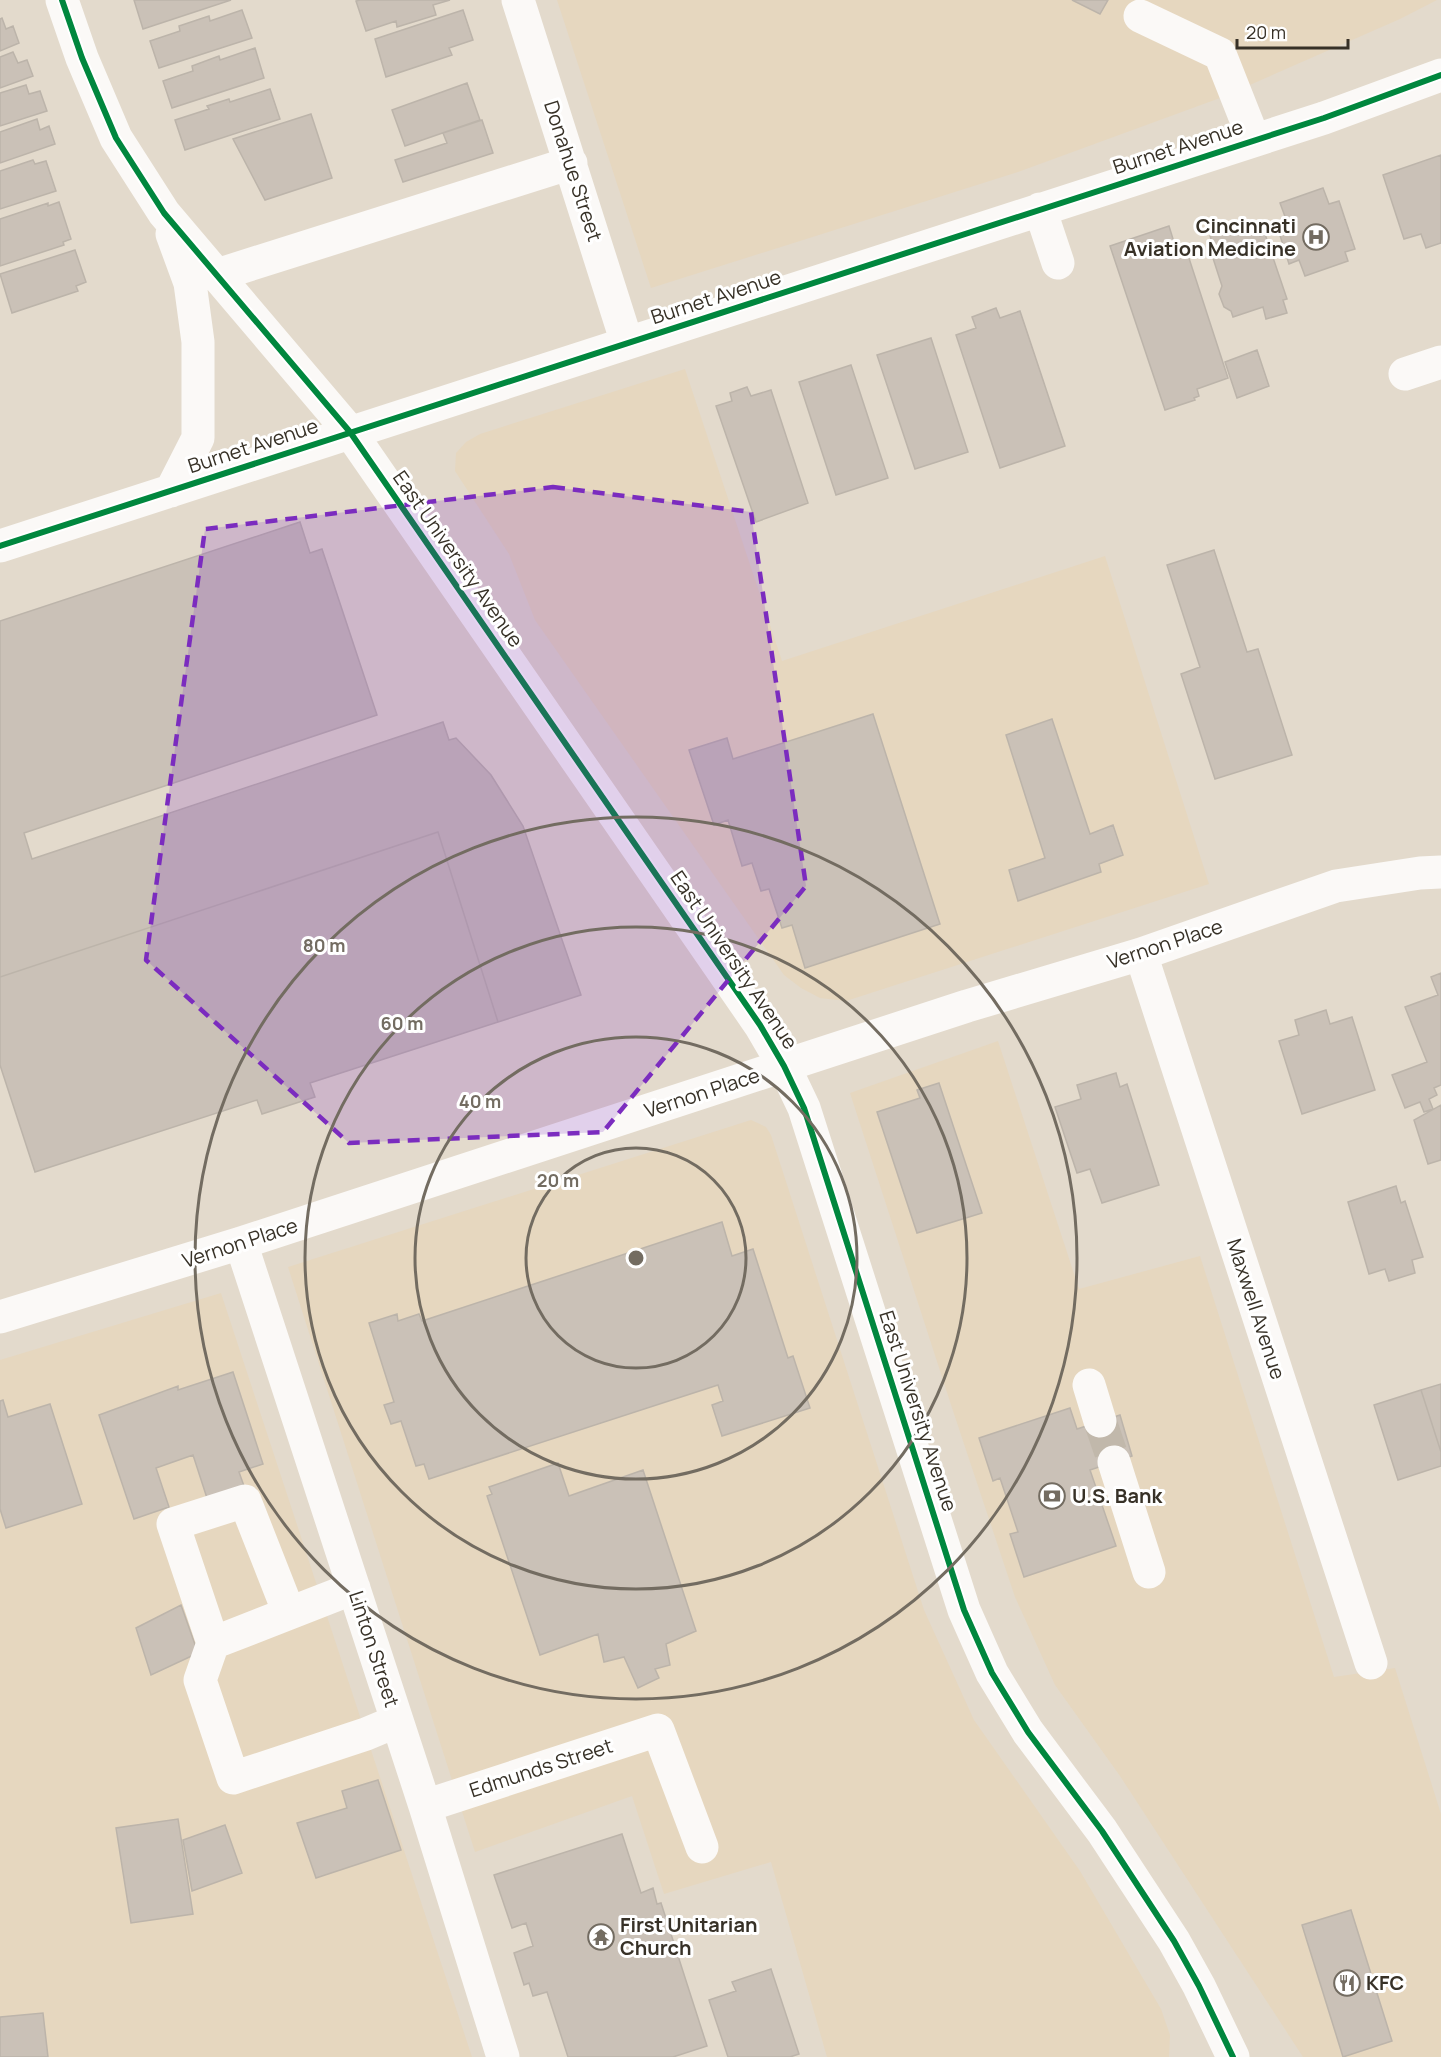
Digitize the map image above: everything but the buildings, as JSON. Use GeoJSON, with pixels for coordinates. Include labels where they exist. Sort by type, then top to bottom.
{"type":"FeatureCollection","features":[{"type":"Feature","properties":{"kind":"street","name":"East University Avenue"},"geometry":{"type":"LineString","coordinates":[[62,0],[82,58],[116,138],[164,213],[350,432],[696,931],[760,1025],[784,1066],[804,1108],[964,1610],[992,1673],[1028,1732],[1102,1831],[1174,1941],[1199,1986],[1233,2057]]}},
{"type":"Feature","properties":{"kind":"street","name":"Donahue Street"},"geometry":{"type":"LineString","coordinates":[[518,0],[627,343]]}},
{"type":"Feature","properties":{"kind":"street"},"geometry":{"type":"LineString","coordinates":[[1140,16],[1220,54],[1254,140]]}},
{"type":"Feature","properties":{"kind":"street","name":"Burnet Avenue"},"geometry":{"type":"LineString","coordinates":[[0,546],[1324,118],[1441,75]]}},
{"type":"Feature","properties":{"kind":"street"},"geometry":{"type":"LineString","coordinates":[[217,275],[571,163]]}},
{"type":"Feature","properties":{"kind":"street"},"geometry":{"type":"LineString","coordinates":[[1040,209],[1058,263]]}},
{"type":"Feature","properties":{"kind":"street"},"geometry":{"type":"LineString","coordinates":[[164,213],[190,283],[198,342],[198,438],[171,491]]}},
{"type":"Feature","properties":{"kind":"street"},"geometry":{"type":"LineString","coordinates":[[1405,374],[1441,362]]}},
{"type":"Feature","properties":{"kind":"street","name":"Vernon Place"},"geometry":{"type":"LineString","coordinates":[[0,1317],[242,1243],[967,1006],[1141,954],[1336,886],[1441,872]]}},
{"type":"Feature","properties":{"kind":"street","name":"Maxwell Avenue"},"geometry":{"type":"LineString","coordinates":[[1141,954],[1371,1663]]}},
{"type":"Feature","properties":{"kind":"street","name":"Linton Street"},"geometry":{"type":"LineString","coordinates":[[242,1243],[425,1806],[503,2057]]}},
{"type":"Feature","properties":{"kind":"street"},"geometry":{"type":"LineString","coordinates":[[1089,1385],[1100,1422]]}},
{"type":"Feature","properties":{"kind":"street"},"geometry":{"type":"LineString","coordinates":[[1114,1462],[1149,1572]]}},
{"type":"Feature","properties":{"kind":"street"},"geometry":{"type":"LineString","coordinates":[[289,1614],[245,1501],[172,1524],[213,1643],[200,1680],[232,1778],[366,1734],[397,1721]]}},
{"type":"Feature","properties":{"kind":"street"},"geometry":{"type":"LineString","coordinates":[[213,1643],[354,1588]]}},
{"type":"Feature","properties":{"kind":"street","name":"Edmunds Street"},"geometry":{"type":"LineString","coordinates":[[425,1806],[658,1730],[702,1847]]}},
{"type":"Feature","properties":{"kind":"highlighted area"},"geometry":{"type":"Polygon","coordinates":[[[553,487],[751,512],[806,886],[603,1132],[349,1143],[146,960],[205,529],[553,487]]]}},
{"type":"Feature","properties":{"kind":"shaded area"},"geometry":{"type":"Polygon","coordinates":[[[557,0],[1437,0],[1400,19],[1220,98],[1018,172],[651,288],[557,0]]]}},
{"type":"Feature","properties":{"kind":"shaded area"},"geometry":{"type":"Polygon","coordinates":[[[685,369],[782,661],[1105,556],[1209,884],[846,1001],[820,998],[801,988],[784,975],[535,620],[509,554],[455,471],[456,453],[466,442],[480,434],[685,369]]]}},
{"type":"Feature","properties":{"kind":"shaded area"},"geometry":{"type":"Polygon","coordinates":[[[998,1041],[1079,1289],[1200,1256],[1334,1677],[1395,1668],[1441,1814],[1441,2057],[1303,2057],[1120,1776],[1055,1685],[1015,1597],[850,1093],[998,1041]]]}},
{"type":"Feature","properties":{"kind":"shaded area"},"geometry":{"type":"Polygon","coordinates":[[[751,1120],[766,1127],[771,1135],[924,1610],[974,1720],[1080,1871],[1161,2009],[1170,2035],[1169,2057],[827,2057],[771,1862],[664,1894],[632,1796],[475,1852],[288,1267],[751,1120]]]}},
{"type":"Feature","properties":{"kind":"shaded area"},"geometry":{"type":"Polygon","coordinates":[[[221,1293],[472,2057],[0,2057],[0,1360],[221,1293]]]}},
{"type":"Feature","properties":{"kind":"tunnel"},"geometry":{"type":"LineString","coordinates":[[1100,1421],[1114,1462]]}},
{"type":"Feature","properties":{"kind":"cycle path"},"geometry":{"type":"LineString","coordinates":[[62,0],[82,58],[116,138],[164,213],[350,432],[760,1025],[784,1066],[804,1108],[964,1610],[992,1673],[1028,1732],[1102,1831],[1174,1941],[1199,1986],[1233,2057]]}},
{"type":"Feature","properties":{"kind":"cycle path"},"geometry":{"type":"LineString","coordinates":[[0,546],[1324,118],[1441,75]]}},
{"type":"Feature","properties":{"kind":"place","name":"Cincinnati Aviation Medicine"},"geometry":{"type":"Point","coordinates":[1316,237]}},
{"type":"Feature","properties":{"kind":"place","name":"U.S. Bank"},"geometry":{"type":"Point","coordinates":[1052,1496]}},
{"type":"Feature","properties":{"kind":"place","name":"First Unitarian Church"},"geometry":{"type":"Point","coordinates":[601,1937]}},
{"type":"Feature","properties":{"kind":"place","name":"KFC"},"geometry":{"type":"Point","coordinates":[1347,1983]}}]}
